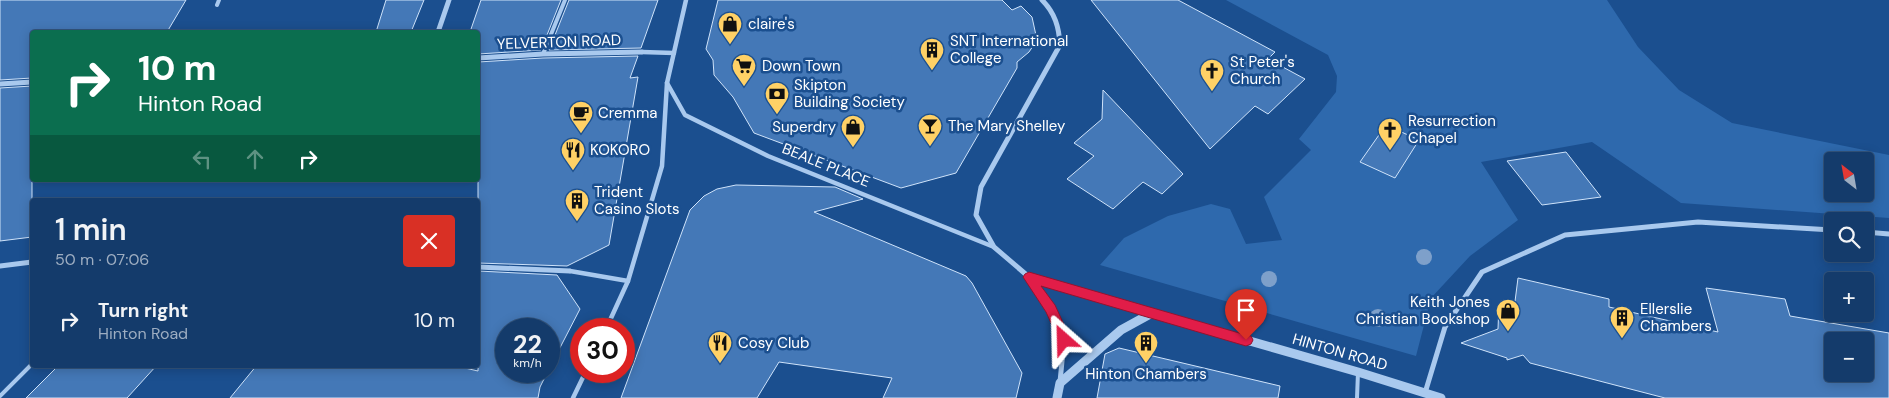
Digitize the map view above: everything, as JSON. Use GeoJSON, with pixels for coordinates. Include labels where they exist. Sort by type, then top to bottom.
{"type":"FeatureCollection","features":[{"type":"Feature","properties":{"kind":"street"},"geometry":{"type":"LineString","coordinates":[[439,30],[449,0]]}},
{"type":"Feature","properties":{"kind":"street"},"geometry":{"type":"LineString","coordinates":[[611,318],[628,281],[662,166],[667,83],[686,0]]}},
{"type":"Feature","properties":{"kind":"street"},"geometry":{"type":"LineString","coordinates":[[1042,0],[1053,10],[1059,30],[1060,45],[981,188],[976,214],[994,247],[1029,277],[1050,309],[1064,340],[1057,398]]}},
{"type":"Feature","properties":{"kind":"street"},"geometry":{"type":"LineString","coordinates":[[642,52],[674,52]]}},
{"type":"Feature","properties":{"kind":"street","name":"YELVERTON ROAD"},"geometry":{"type":"LineString","coordinates":[[480,58],[544,54],[642,52]]}},
{"type":"Feature","properties":{"kind":"street"},"geometry":{"type":"LineString","coordinates":[[0,84],[30,82]]}},
{"type":"Feature","properties":{"kind":"street","name":"BEALE PLACE"},"geometry":{"type":"LineString","coordinates":[[667,83],[686,115],[768,156],[994,247]]}},
{"type":"Feature","properties":{"kind":"street"},"geometry":{"type":"LineString","coordinates":[[1425,393],[1445,327],[1482,272],[1565,235],[1698,222],[1824,230]]}},
{"type":"Feature","properties":{"kind":"street"},"geometry":{"type":"LineString","coordinates":[[1874,233],[1889,234]]}},
{"type":"Feature","properties":{"kind":"street"},"geometry":{"type":"LineString","coordinates":[[0,266],[30,262]]}},
{"type":"Feature","properties":{"kind":"street"},"geometry":{"type":"LineString","coordinates":[[480,267],[570,271],[628,281]]}},
{"type":"Feature","properties":{"kind":"street","name":"HINTON ROAD"},"geometry":{"type":"LineString","coordinates":[[1029,277],[1358,372],[1441,398]]}},
{"type":"Feature","properties":{"kind":"street"},"geometry":{"type":"LineString","coordinates":[[1060,383],[1121,330],[1152,313]]}},
{"type":"Feature","properties":{"kind":"street"},"geometry":{"type":"LineString","coordinates":[[573,398],[580,383]]}},
{"type":"Feature","properties":{"kind":"lane"},"geometry":{"type":"LineString","coordinates":[[217,5],[219,0]]}},
{"type":"Feature","properties":{"kind":"lane"},"geometry":{"type":"LineString","coordinates":[[544,54],[565,0]]}},
{"type":"Feature","properties":{"kind":"lane"},"geometry":{"type":"LineString","coordinates":[[0,396],[30,366]]}},
{"type":"Feature","properties":{"kind":"lane"},"geometry":{"type":"LineString","coordinates":[[1356,398],[1358,372]]}},
{"type":"Feature","properties":{"kind":"shaded area"},"geometry":{"type":"Polygon","coordinates":[[[1226,0],[1607,0],[1638,47],[1679,90],[1732,123],[1889,155],[1889,218],[1874,217],[1874,212],[1824,213],[1681,203],[1592,142],[1481,162],[1518,220],[1470,256],[1431,298],[1416,356],[1100,265],[1124,238],[1168,216],[1211,204],[1230,209],[1246,244],[1282,240],[1264,197],[1311,150],[1299,139],[1336,92],[1337,76],[1328,55],[1226,0]]]}},
{"type":"Feature","properties":{"kind":"building"},"geometry":{"type":"Polygon","coordinates":[[[0,0],[186,0],[168,30],[30,30],[30,78],[0,80],[0,0]]]}},
{"type":"Feature","properties":{"kind":"building"},"geometry":{"type":"Polygon","coordinates":[[[386,0],[424,0],[412,30],[377,30],[386,0]]]}},
{"type":"Feature","properties":{"kind":"building"},"geometry":{"type":"Polygon","coordinates":[[[481,0],[561,0],[541,50],[480,54],[480,30],[471,30],[481,0]]]}},
{"type":"Feature","properties":{"kind":"building"},"geometry":{"type":"Polygon","coordinates":[[[569,0],[658,0],[641,48],[549,50],[569,0]]]}},
{"type":"Feature","properties":{"kind":"building"},"geometry":{"type":"Polygon","coordinates":[[[718,0],[1002,0],[1012,10],[1021,6],[1032,17],[1037,40],[1029,52],[1017,62],[1017,68],[956,173],[901,188],[754,133],[733,97],[714,75],[713,60],[706,49],[718,0]]]}},
{"type":"Feature","properties":{"kind":"building"},"geometry":{"type":"Polygon","coordinates":[[[1091,0],[1178,0],[1275,52],[1268,59],[1305,79],[1268,114],[1255,106],[1210,149],[1091,0]]]}},
{"type":"Feature","properties":{"kind":"building"},"geometry":{"type":"Polygon","coordinates":[[[638,56],[630,78],[638,77],[609,245],[567,266],[480,263],[480,198],[478,198],[478,182],[480,182],[480,62],[543,58],[638,56]]]}},
{"type":"Feature","properties":{"kind":"building"},"geometry":{"type":"Polygon","coordinates":[[[30,86],[30,182],[32,182],[32,198],[30,198],[30,237],[0,241],[0,88],[30,86]]]}},
{"type":"Feature","properties":{"kind":"building"},"geometry":{"type":"Polygon","coordinates":[[[1103,90],[1183,174],[1162,194],[1143,182],[1113,209],[1067,179],[1094,156],[1074,143],[1102,119],[1103,90]]]}},
{"type":"Feature","properties":{"kind":"building","name":"Resurrection Chapel"},"geometry":{"type":"Polygon","coordinates":[[[1386,125],[1419,140],[1395,178],[1360,162],[1386,125]]]}},
{"type":"Feature","properties":{"kind":"building"},"geometry":{"type":"Polygon","coordinates":[[[1566,152],[1601,197],[1542,205],[1507,161],[1566,152]]]}},
{"type":"Feature","properties":{"kind":"building"},"geometry":{"type":"Polygon","coordinates":[[[736,185],[835,187],[863,199],[814,212],[966,276],[972,283],[1022,373],[1016,398],[883,398],[892,378],[779,362],[757,398],[621,398],[627,383],[635,383],[635,360],[690,210],[704,196],[717,189],[736,185]]]}},
{"type":"Feature","properties":{"kind":"building"},"geometry":{"type":"Polygon","coordinates":[[[480,271],[557,275],[580,309],[575,318],[570,318],[570,328],[560,348],[560,318],[495,318],[495,383],[542,383],[538,398],[230,398],[255,368],[465,368],[478,371],[478,368],[480,368],[480,271]]]}},
{"type":"Feature","properties":{"kind":"building"},"geometry":{"type":"Polygon","coordinates":[[[1518,278],[1609,299],[1609,307],[1718,332],[1706,288],[1785,299],[1790,316],[1889,333],[1889,398],[1665,398],[1530,363],[1523,355],[1507,360],[1507,358],[1461,343],[1498,329],[1499,303],[1513,317],[1518,278]]]}},
{"type":"Feature","properties":{"kind":"building","name":"Hinton Chambers"},"geometry":{"type":"Polygon","coordinates":[[[1119,348],[1280,386],[1278,398],[1097,398],[1105,354],[1119,348]]]}},
{"type":"Feature","properties":{"kind":"building"},"geometry":{"type":"Polygon","coordinates":[[[56,368],[154,368],[127,398],[26,398],[56,368]]]}},
{"type":"Feature","properties":{"kind":"place","name":"claire's"},"geometry":{"type":"Point","coordinates":[730,45]}},
{"type":"Feature","properties":{"kind":"place","name":"SNT International College"},"geometry":{"type":"Point","coordinates":[932,71]}},
{"type":"Feature","properties":{"kind":"place","name":"Down Town"},"geometry":{"type":"Point","coordinates":[744,87]}},
{"type":"Feature","properties":{"kind":"place","name":"St Peter's Church"},"geometry":{"type":"Point","coordinates":[1212,92]}},
{"type":"Feature","properties":{"kind":"place","name":"Skipton Building Society"},"geometry":{"type":"Point","coordinates":[777,115]}},
{"type":"Feature","properties":{"kind":"place","name":"Cremma"},"geometry":{"type":"Point","coordinates":[581,134]}},
{"type":"Feature","properties":{"kind":"place","name":"The Mary Shelley"},"geometry":{"type":"Point","coordinates":[930,147]}},
{"type":"Feature","properties":{"kind":"place","name":"Superdry"},"geometry":{"type":"Point","coordinates":[853,148]}},
{"type":"Feature","properties":{"kind":"place","name":"Resurrection Chapel"},"geometry":{"type":"Point","coordinates":[1390,151]}},
{"type":"Feature","properties":{"kind":"place","name":"KOKORO"},"geometry":{"type":"Point","coordinates":[573,171]}},
{"type":"Feature","properties":{"kind":"place","name":"Trident Casino Slots"},"geometry":{"type":"Point","coordinates":[577,222]}},
{"type":"Feature","properties":{"kind":"place","name":"Keith Jones Christian Bookshop"},"geometry":{"type":"Point","coordinates":[1508,332]}},
{"type":"Feature","properties":{"kind":"place","name":"Ellerslie Chambers"},"geometry":{"type":"Point","coordinates":[1622,339]}},
{"type":"Feature","properties":{"kind":"place","name":"Cosy Club"},"geometry":{"type":"Point","coordinates":[720,364]}},
{"type":"Feature","properties":{"kind":"place","name":"Hinton Chambers"},"geometry":{"type":"Point","coordinates":[1146,364]}},
{"type":"Feature","properties":{"kind":"route"},"geometry":{"type":"LineString","coordinates":[[1064,340],[1050,309],[1029,277],[1246,340]]}}]}
